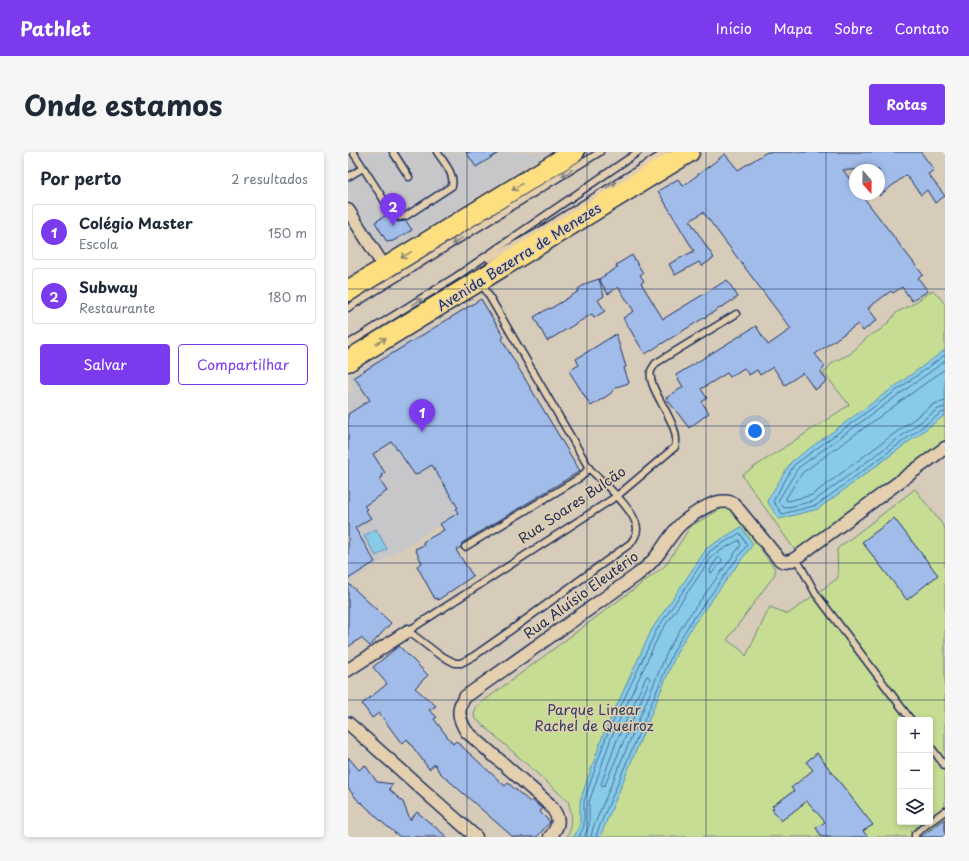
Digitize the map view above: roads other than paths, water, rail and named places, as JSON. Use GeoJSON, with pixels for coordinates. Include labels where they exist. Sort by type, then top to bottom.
{"type":"FeatureCollection","features":[{"type":"Feature","properties":{"kind":"main road"},"geometry":{"type":"LineString","coordinates":[[348,291],[574,152]]}},
{"type":"Feature","properties":{"kind":"main road","name":"Avenida Bezerra de Menezes"},"geometry":{"type":"LineString","coordinates":[[348,361],[689,152]]}},
{"type":"Feature","properties":{"kind":"street"},"geometry":{"type":"LineString","coordinates":[[348,210],[385,268]]}},
{"type":"Feature","properties":{"kind":"street"},"geometry":{"type":"LineString","coordinates":[[796,558],[945,448]]}},
{"type":"Feature","properties":{"kind":"street","name":"Rua Aluísio Eleutério"},"geometry":{"type":"LineString","coordinates":[[550,837],[558,824],[556,812],[549,804],[466,731],[459,717],[461,702],[465,697],[638,575],[650,564],[681,524],[711,505],[725,500],[734,504],[781,562],[786,563],[796,558]]}},
{"type":"Feature","properties":{"kind":"street","name":"Rua Soares Bulcão"},"geometry":{"type":"LineString","coordinates":[[348,670],[408,630]]}},
{"type":"Feature","properties":{"kind":"street"},"geometry":{"type":"LineString","coordinates":[[348,722],[476,837]]}},
{"type":"Feature","properties":{"kind":"lane"},"geometry":{"type":"LineString","coordinates":[[353,152],[393,214],[399,216],[406,216],[452,186],[453,181],[451,174],[437,152]]}},
{"type":"Feature","properties":{"kind":"lane"},"geometry":{"type":"LineString","coordinates":[[393,152],[409,177]]}},
{"type":"Feature","properties":{"kind":"lane"},"geometry":{"type":"LineString","coordinates":[[348,308],[600,152]]}},
{"type":"Feature","properties":{"kind":"lane","name":"Avenida Bezerra de Menezes"},"geometry":{"type":"LineString","coordinates":[[348,344],[458,276],[638,152]]}},
{"type":"Feature","properties":{"kind":"lane","name":"Avenida Bezerra de Menezes"},"geometry":{"type":"LineString","coordinates":[[458,276],[535,234],[666,152]]}},
{"type":"Feature","properties":{"kind":"lane"},"geometry":{"type":"LineString","coordinates":[[348,177],[363,168]]}},
{"type":"Feature","properties":{"kind":"lane"},"geometry":{"type":"LineString","coordinates":[[408,630],[438,654],[455,662],[461,662],[474,656],[518,625],[633,540],[638,531],[634,518],[617,496],[589,468],[480,281]]}},
{"type":"Feature","properties":{"kind":"lane","name":"Rua Soares Bulcão"},"geometry":{"type":"LineString","coordinates":[[408,630],[617,496],[675,447],[676,443],[674,430],[651,377],[651,370],[656,363],[736,314]]}},
{"type":"Feature","properties":{"kind":"lane"},"geometry":{"type":"LineString","coordinates":[[465,547],[581,477],[589,468]]}},
{"type":"Feature","properties":{"kind":"lane"},"geometry":{"type":"LineString","coordinates":[[796,558],[816,594],[909,717]]}},
{"type":"Feature","properties":{"kind":"lane"},"geometry":{"type":"LineString","coordinates":[[933,750],[945,766]]}},
{"type":"Feature","properties":{"kind":"lane"},"geometry":{"type":"LineString","coordinates":[[933,820],[945,811]]}},
{"type":"Feature","properties":{"kind":"lane"},"geometry":{"type":"LineString","coordinates":[[915,837],[915,834],[926,825]]}},
{"type":"Feature","properties":{"kind":"water"},"geometry":{"type":"Polygon","coordinates":[[[945,350],[945,415],[818,509],[779,519],[767,501],[791,462],[945,350]]]}},
{"type":"Feature","properties":{"kind":"water"},"geometry":{"type":"Polygon","coordinates":[[[741,527],[753,544],[693,625],[677,652],[600,837],[574,837],[580,825],[580,801],[603,735],[652,629],[707,548],[741,527]]]}},
{"type":"Feature","properties":{"kind":"water"},"geometry":{"type":"Polygon","coordinates":[[[376,529],[387,549],[376,556],[364,536],[376,529]]]}},
{"type":"Feature","properties":{"kind":"place","name":"Subway"},"geometry":{"type":"Point","coordinates":[393,226]}},
{"type":"Feature","properties":{"kind":"place","name":"Colégio Master"},"geometry":{"type":"Point","coordinates":[422,432]}},
{"type":"Feature","properties":{"kind":"park label","name":"Parque Linear Rachel de Queiroz"},"geometry":{"type":"Point","coordinates":[594,718]}}]}
